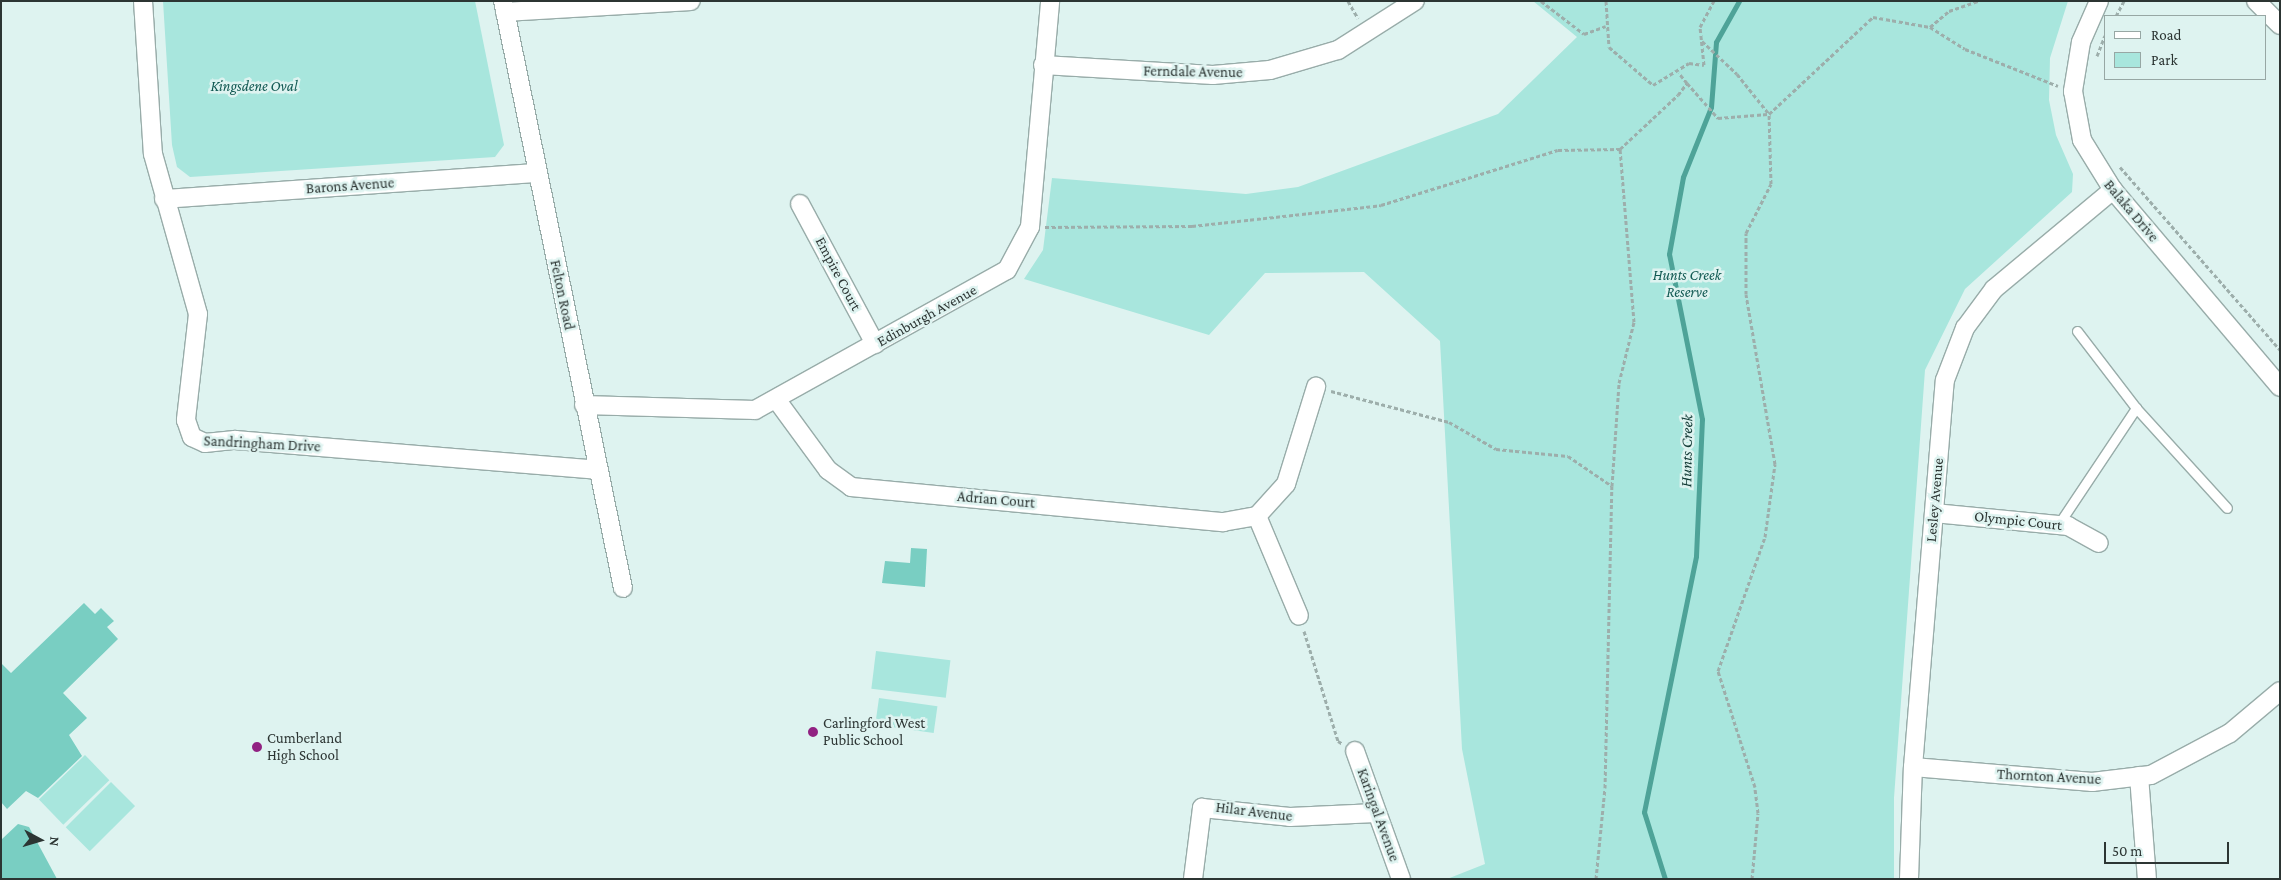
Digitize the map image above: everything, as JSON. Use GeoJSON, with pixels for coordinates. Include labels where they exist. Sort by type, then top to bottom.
{"type":"FeatureCollection","features":[{"type":"Feature","properties":{"kind":"street","name":"Sandringham Drive"},"geometry":{"type":"LineString","coordinates":[[142,1],[152,148],[164,199],[198,314],[186,420],[197,441],[235,440],[597,470]]}},
{"type":"Feature","properties":{"kind":"street"},"geometry":{"type":"LineString","coordinates":[[504,6],[691,1]]}},
{"type":"Feature","properties":{"kind":"street","name":"Edinburgh Avenue"},"geometry":{"type":"LineString","coordinates":[[584,405],[755,410],[1007,270],[1024,246],[1030,227],[1050,1]]}},
{"type":"Feature","properties":{"kind":"street","name":"Ferndale Avenue"},"geometry":{"type":"LineString","coordinates":[[1043,65],[1213,75],[1270,70],[1338,50],[1415,1]]}},
{"type":"Feature","properties":{"kind":"street","name":"Balaka Drive"},"geometry":{"type":"LineString","coordinates":[[2099,1],[2081,42],[2073,91],[2082,140],[2113,190],[2280,387]]}},
{"type":"Feature","properties":{"kind":"street"},"geometry":{"type":"LineString","coordinates":[[2256,1],[2280,25]]}},
{"type":"Feature","properties":{"kind":"street","name":"Felton Road"},"geometry":{"type":"LineString","coordinates":[[504,6],[597,470],[624,588]]}},
{"type":"Feature","properties":{"kind":"street","name":"Barons Avenue"},"geometry":{"type":"LineString","coordinates":[[164,199],[537,173]]}},
{"type":"Feature","properties":{"kind":"street","name":"Lesley Avenue"},"geometry":{"type":"LineString","coordinates":[[1909,879],[1913,768],[1945,380],[1966,328],[1994,289],[2113,190]]}},
{"type":"Feature","properties":{"kind":"street","name":"Empire Court"},"geometry":{"type":"LineString","coordinates":[[800,204],[875,344]]}},
{"type":"Feature","properties":{"kind":"street"},"geometry":{"type":"LineString","coordinates":[[1299,616],[1257,516],[1286,484],[1316,387]]}},
{"type":"Feature","properties":{"kind":"street","name":"Adrian Court"},"geometry":{"type":"LineString","coordinates":[[776,399],[828,470],[851,487],[1223,522],[1257,516]]}},
{"type":"Feature","properties":{"kind":"street","name":"Olympic Court"},"geometry":{"type":"LineString","coordinates":[[1934,513],[2058,524],[2099,543]]}},
{"type":"Feature","properties":{"kind":"street","name":"Thornton Avenue"},"geometry":{"type":"LineString","coordinates":[[1913,768],[2092,782],[2151,774],[2230,733],[2280,691]]}},
{"type":"Feature","properties":{"kind":"street","name":"Karingal Avenue"},"geometry":{"type":"LineString","coordinates":[[1355,751],[1401,879]]}},
{"type":"Feature","properties":{"kind":"street"},"geometry":{"type":"LineString","coordinates":[[2139,776],[2147,879]]}},
{"type":"Feature","properties":{"kind":"street","name":"Hilar Avenue"},"geometry":{"type":"LineString","coordinates":[[1193,879],[1202,808],[1290,817],[1376,812]]}},
{"type":"Feature","properties":{"kind":"lane"},"geometry":{"type":"LineString","coordinates":[[2077,331],[2136,408],[2227,508]]}},
{"type":"Feature","properties":{"kind":"lane"},"geometry":{"type":"LineString","coordinates":[[2058,524],[2136,408]]}},
{"type":"Feature","properties":{"kind":"path"},"geometry":{"type":"LineString","coordinates":[[1541,1],[1584,34],[1607,26]]}},
{"type":"Feature","properties":{"kind":"path"},"geometry":{"type":"LineString","coordinates":[[1606,1],[1609,47],[1653,85],[1679,73],[1690,63],[1704,65],[1700,27],[1714,1]]}},
{"type":"Feature","properties":{"kind":"path"},"geometry":{"type":"LineString","coordinates":[[1930,27],[1949,12],[1978,1]]}},
{"type":"Feature","properties":{"kind":"path"},"geometry":{"type":"LineString","coordinates":[[2117,15],[2124,1]]}},
{"type":"Feature","properties":{"kind":"path"},"geometry":{"type":"LineString","coordinates":[[1679,73],[1718,118],[1769,114],[1873,18],[1930,27],[1981,57],[2073,91]]}},
{"type":"Feature","properties":{"kind":"path"},"geometry":{"type":"LineString","coordinates":[[2094,67],[2104,38]]}},
{"type":"Feature","properties":{"kind":"path"},"geometry":{"type":"LineString","coordinates":[[1701,40],[1737,74],[1769,114],[1771,184],[1746,233],[1746,294],[1775,464],[1765,537],[1718,672],[1755,787],[1758,813],[1752,879]]}},
{"type":"Feature","properties":{"kind":"path"},"geometry":{"type":"LineString","coordinates":[[1030,227],[1192,226],[1381,205],[1558,150],[1620,149],[1667,108],[1687,83]]}},
{"type":"Feature","properties":{"kind":"path"},"geometry":{"type":"LineString","coordinates":[[1596,879],[1605,788],[1612,486],[1619,383],[1634,322],[1620,149]]}},
{"type":"Feature","properties":{"kind":"path"},"geometry":{"type":"LineString","coordinates":[[2115,158],[2280,350]]}},
{"type":"Feature","properties":{"kind":"path"},"geometry":{"type":"LineString","coordinates":[[1316,387],[1449,422],[1496,448],[1568,456],[1612,486]]}},
{"type":"Feature","properties":{"kind":"path"},"geometry":{"type":"LineString","coordinates":[[1299,616],[1338,741],[1355,751]]}},
{"type":"Feature","properties":{"kind":"green space","name":"Kingsdene Oval"},"geometry":{"type":"Polygon","coordinates":[[[163,1],[475,1],[504,145],[495,157],[190,177],[177,167],[172,145],[163,1]]]}},
{"type":"Feature","properties":{"kind":"green space","name":"Hunts Creek Reserve"},"geometry":{"type":"Polygon","coordinates":[[[1533,1],[2068,1],[2050,58],[2049,100],[2056,135],[2073,174],[2072,192],[1965,289],[1925,370],[1894,798],[1894,879],[1447,879],[1485,864],[1462,749],[1440,341],[1364,272],[1265,273],[1209,335],[1024,279],[1043,250],[1052,178],[1246,194],[1298,187],[1498,114],[1577,37],[1533,1]]]}},
{"type":"Feature","properties":{"kind":"green space"},"geometry":{"type":"Polygon","coordinates":[[[876,651],[950,660],[946,698],[871,689],[876,651]]]}},
{"type":"Feature","properties":{"kind":"green space"},"geometry":{"type":"Polygon","coordinates":[[[879,698],[937,706],[934,733],[875,725],[879,698]]]}},
{"type":"Feature","properties":{"kind":"green space"},"geometry":{"type":"Polygon","coordinates":[[[85,755],[109,780],[63,825],[39,799],[85,755]]]}},
{"type":"Feature","properties":{"kind":"green space"},"geometry":{"type":"Polygon","coordinates":[[[111,782],[135,806],[90,851],[66,827],[111,782]]]}},
{"type":"Feature","properties":{"kind":"building"},"geometry":{"type":"Polygon","coordinates":[[[911,548],[927,549],[925,587],[882,583],[885,561],[910,563],[911,548]]]}},
{"type":"Feature","properties":{"kind":"building"},"geometry":{"type":"Polygon","coordinates":[[[84,603],[95,614],[101,608],[114,621],[107,627],[118,639],[63,693],[87,718],[69,735],[82,756],[38,798],[26,791],[7,809],[1,802],[1,663],[11,673],[84,603]]]}},
{"type":"Feature","properties":{"kind":"building"},"geometry":{"type":"Polygon","coordinates":[[[18,824],[29,827],[57,879],[1,879],[1,840],[18,824]]]}},
{"type":"Feature","properties":{"kind":"waterway","name":"Hunts Creek"},"geometry":{"type":"LineString","coordinates":[[1665,879],[1644,812],[1696,556],[1702,419],[1669,254],[1683,177],[1711,107],[1716,42],[1739,1]]}},
{"type":"Feature","properties":{"kind":"place","name":"Carlingford West Public School"},"geometry":{"type":"Point","coordinates":[813,732]}},
{"type":"Feature","properties":{"kind":"place","name":"Cumberland High School"},"geometry":{"type":"Point","coordinates":[257,747]}}]}
